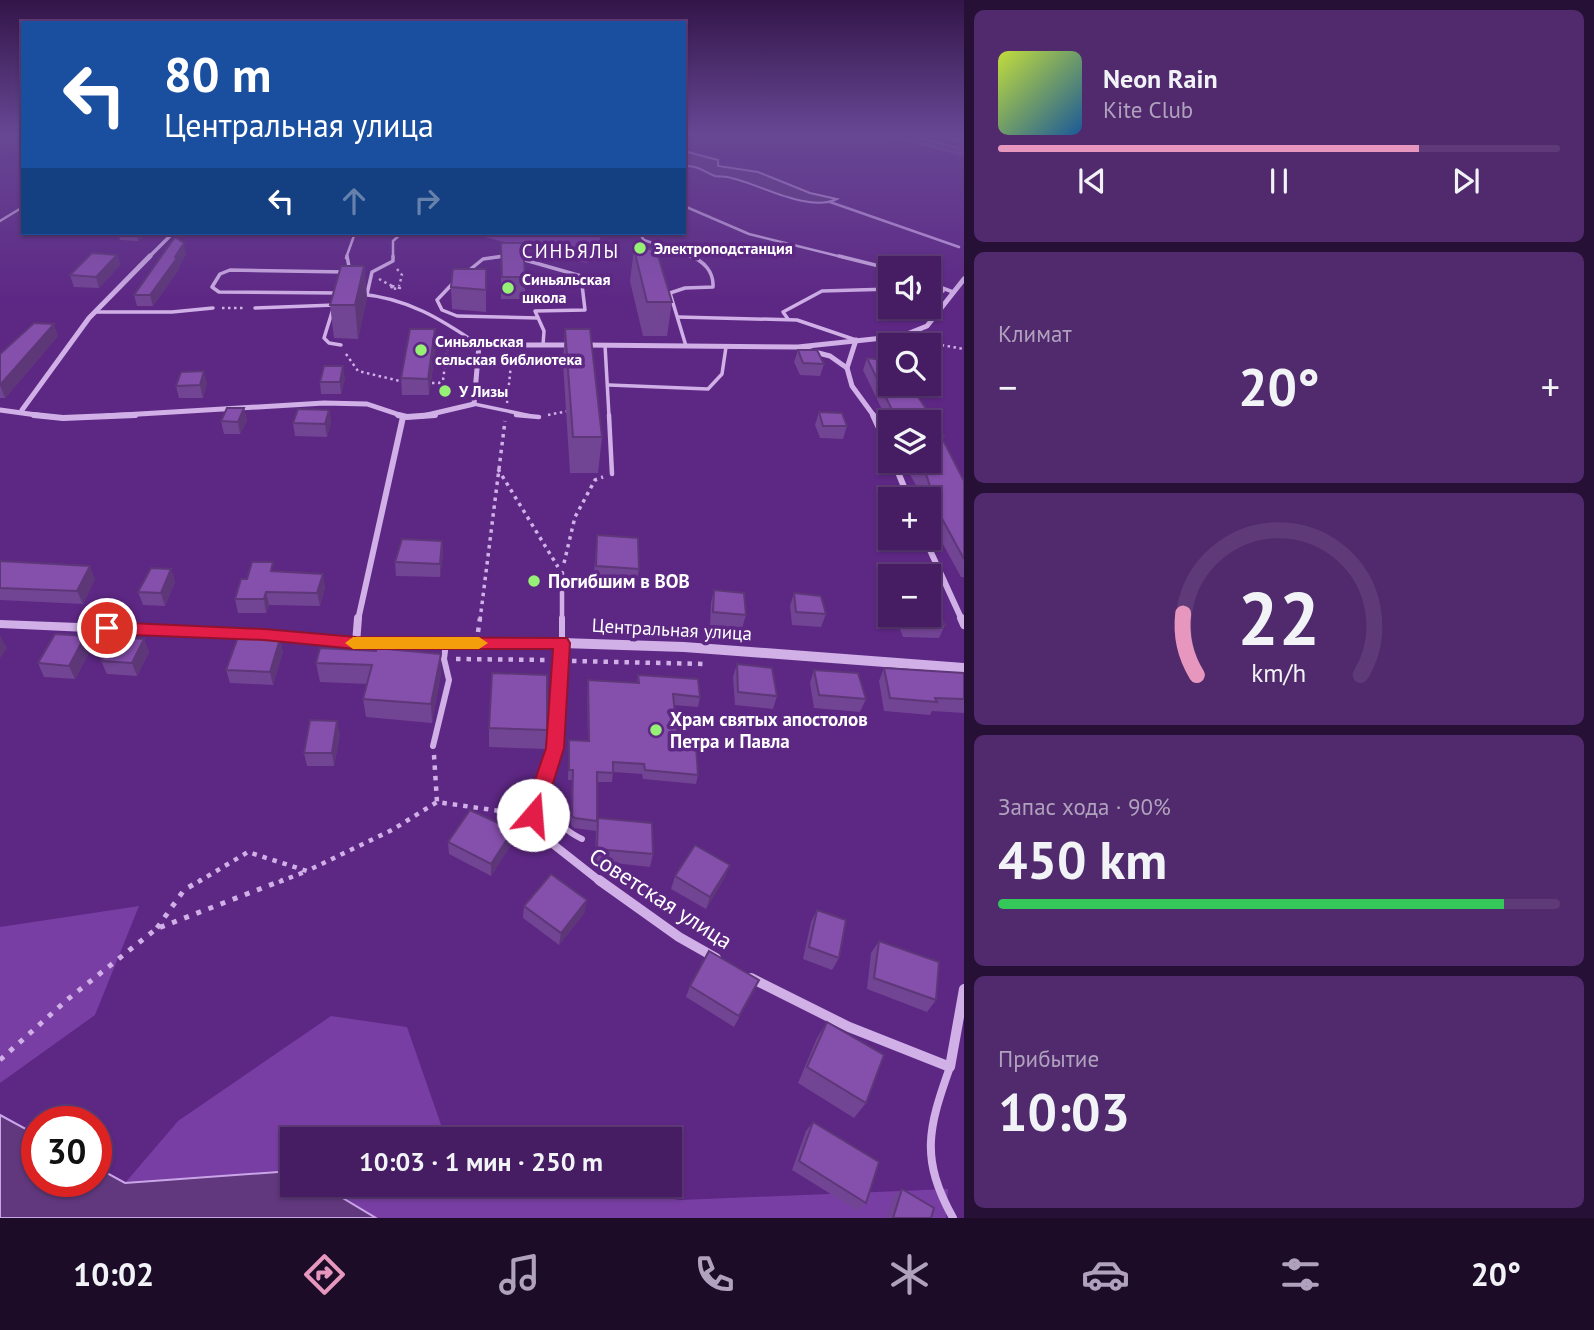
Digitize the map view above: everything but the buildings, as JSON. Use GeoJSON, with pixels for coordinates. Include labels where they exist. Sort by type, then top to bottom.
{"type":"FeatureCollection","features":[{"type":"Feature","properties":{"kind":"street"},"geometry":{"type":"LineString","coordinates":[[22,410],[95,312],[171,235]]}},
{"type":"Feature","properties":{"kind":"street"},"geometry":{"type":"LineString","coordinates":[[908,333],[924,328],[964,279]]}},
{"type":"Feature","properties":{"kind":"street"},"geometry":{"type":"LineString","coordinates":[[0,410],[22,410],[60,418],[230,407],[360,403],[390,408],[403,417],[436,414],[474,404],[479,345],[798,347],[878,338]]}},
{"type":"Feature","properties":{"kind":"street"},"geometry":{"type":"LineString","coordinates":[[856,340],[847,368],[852,386],[878,422]]}},
{"type":"Feature","properties":{"kind":"street"},"geometry":{"type":"LineString","coordinates":[[798,347],[830,356],[847,368]]}},
{"type":"Feature","properties":{"kind":"street"},"geometry":{"type":"LineString","coordinates":[[356,643],[359,612],[403,417]]}},
{"type":"Feature","properties":{"kind":"street"},"geometry":{"type":"LineString","coordinates":[[930,550],[964,625]]}},
{"type":"Feature","properties":{"kind":"street","name":"Центральная улица"},"geometry":{"type":"LineString","coordinates":[[0,624],[264,635],[356,643],[562,643],[684,647],[964,668]]}},
{"type":"Feature","properties":{"kind":"street"},"geometry":{"type":"LineString","coordinates":[[533,815],[537,796],[551,766],[555,748],[562,643]]}},
{"type":"Feature","properties":{"kind":"street","name":"Советская улица"},"geometry":{"type":"LineString","coordinates":[[533,815],[540,834],[573,862],[679,937],[726,964]]}},
{"type":"Feature","properties":{"kind":"street","name":"Советская улица"},"geometry":{"type":"LineString","coordinates":[[738,971],[797,1004],[862,1035],[950,1067]]}},
{"type":"Feature","properties":{"kind":"street"},"geometry":{"type":"LineString","coordinates":[[950,1067],[964,989]]}},
{"type":"Feature","properties":{"kind":"lane"},"geometry":{"type":"LineString","coordinates":[[686,207],[749,234],[878,267]]}},
{"type":"Feature","properties":{"kind":"lane"},"geometry":{"type":"LineString","coordinates":[[0,221],[21,208]]}},
{"type":"Feature","properties":{"kind":"lane"},"geometry":{"type":"LineString","coordinates":[[350,272],[346,258],[354,235]]}},
{"type":"Feature","properties":{"kind":"lane"},"geometry":{"type":"LineString","coordinates":[[367,294],[373,270],[393,261],[390,235]]}},
{"type":"Feature","properties":{"kind":"lane"},"geometry":{"type":"LineString","coordinates":[[393,241],[400,235]]}},
{"type":"Feature","properties":{"kind":"lane"},"geometry":{"type":"LineString","coordinates":[[640,235],[644,240],[698,260],[707,266],[714,283],[713,287],[685,288],[670,293],[686,346]]}},
{"type":"Feature","properties":{"kind":"lane"},"geometry":{"type":"LineString","coordinates":[[538,318],[457,316],[442,310],[437,300],[447,287],[483,259],[505,256],[523,258],[581,276],[585,310],[535,311],[544,331],[543,345]]}},
{"type":"Feature","properties":{"kind":"lane"},"geometry":{"type":"LineString","coordinates":[[370,278],[350,272],[230,270],[220,274],[212,287],[219,292],[367,294],[402,300],[421,306],[479,345]]}},
{"type":"Feature","properties":{"kind":"lane"},"geometry":{"type":"LineString","coordinates":[[941,288],[953,292]]}},
{"type":"Feature","properties":{"kind":"lane"},"geometry":{"type":"LineString","coordinates":[[788,319],[783,312],[822,290],[878,289]]}},
{"type":"Feature","properties":{"kind":"lane"},"geometry":{"type":"LineString","coordinates":[[941,290],[953,292]]}},
{"type":"Feature","properties":{"kind":"lane"},"geometry":{"type":"LineString","coordinates":[[339,293],[324,338],[328,343],[341,345]]}},
{"type":"Feature","properties":{"kind":"lane"},"geometry":{"type":"LineString","coordinates":[[255,308],[335,305]]}},
{"type":"Feature","properties":{"kind":"lane"},"geometry":{"type":"LineString","coordinates":[[95,312],[172,312],[213,308]]}},
{"type":"Feature","properties":{"kind":"lane"},"geometry":{"type":"LineString","coordinates":[[678,317],[797,320],[856,340]]}},
{"type":"Feature","properties":{"kind":"lane"},"geometry":{"type":"LineString","coordinates":[[605,345],[612,474]]}},
{"type":"Feature","properties":{"kind":"lane"},"geometry":{"type":"LineString","coordinates":[[609,385],[708,389],[722,374],[726,347]]}},
{"type":"Feature","properties":{"kind":"lane"},"geometry":{"type":"LineString","coordinates":[[474,404],[539,416]]}},
{"type":"Feature","properties":{"kind":"lane"},"geometry":{"type":"LineString","coordinates":[[562,573],[562,643]]}},
{"type":"Feature","properties":{"kind":"lane"},"geometry":{"type":"LineString","coordinates":[[433,746],[449,680],[444,659],[446,643]]}},
{"type":"Feature","properties":{"kind":"lane"},"geometry":{"type":"LineString","coordinates":[[551,766],[551,808],[555,821],[562,830],[582,839]]}},
{"type":"Feature","properties":{"kind":"lane"},"geometry":{"type":"LineString","coordinates":[[950,1067],[934,1111],[928,1144],[931,1170],[941,1198],[953,1218]]}},
{"type":"Feature","properties":{"kind":"path"},"geometry":{"type":"LineString","coordinates":[[393,261],[402,275],[399,286]]}},
{"type":"Feature","properties":{"kind":"path"},"geometry":{"type":"LineString","coordinates":[[213,308],[255,308]]}},
{"type":"Feature","properties":{"kind":"path"},"geometry":{"type":"LineString","coordinates":[[417,382],[439,383],[443,380],[449,336],[453,328]]}},
{"type":"Feature","properties":{"kind":"path"},"geometry":{"type":"LineString","coordinates":[[341,345],[358,371],[405,382]]}},
{"type":"Feature","properties":{"kind":"path"},"geometry":{"type":"LineString","coordinates":[[487,636],[478,636],[513,345]]}},
{"type":"Feature","properties":{"kind":"path"},"geometry":{"type":"LineString","coordinates":[[941,345],[964,349]]}},
{"type":"Feature","properties":{"kind":"path"},"geometry":{"type":"LineString","coordinates":[[539,416],[573,411]]}},
{"type":"Feature","properties":{"kind":"path"},"geometry":{"type":"LineString","coordinates":[[498,469],[562,573]]}},
{"type":"Feature","properties":{"kind":"path"},"geometry":{"type":"LineString","coordinates":[[562,573],[575,517],[595,480],[612,474]]}},
{"type":"Feature","properties":{"kind":"path"},"geometry":{"type":"LineString","coordinates":[[444,659],[560,660]]}},
{"type":"Feature","properties":{"kind":"path"},"geometry":{"type":"LineString","coordinates":[[433,746],[437,802]]}},
{"type":"Feature","properties":{"kind":"path"},"geometry":{"type":"LineString","coordinates":[[156,929],[307,871],[392,830],[437,802],[533,815]]}},
{"type":"Feature","properties":{"kind":"path"},"geometry":{"type":"LineString","coordinates":[[0,1060],[68,999],[156,929],[184,890],[248,852],[307,871]]}},
{"type":"Feature","properties":{"kind":"shaded area"},"geometry":{"type":"Polygon","coordinates":[[[770,191],[805,191],[837,199],[812,202],[770,191]]]}},
{"type":"Feature","properties":{"kind":"shaded area"},"geometry":{"type":"Polygon","coordinates":[[[477,235],[602,235],[587,263],[477,235]]]}},
{"type":"Feature","properties":{"kind":"shaded area"},"geometry":{"type":"Polygon","coordinates":[[[139,906],[95,1015],[0,1083],[0,927],[139,906]]]}},
{"type":"Feature","properties":{"kind":"shaded area"},"geometry":{"type":"Polygon","coordinates":[[[331,1016],[407,1027],[442,1127],[280,1127],[280,1172],[125,1183],[178,1121],[331,1016]]]}},
{"type":"Feature","properties":{"kind":"shaded area"},"geometry":{"type":"Polygon","coordinates":[[[0,1115],[21,1126],[21,1197],[112,1197],[112,1176],[125,1183],[280,1172],[280,1197],[341,1197],[376,1218],[0,1218],[0,1115]]]}},
{"type":"Feature","properties":{"kind":"shaded area"},"geometry":{"type":"Polygon","coordinates":[[[948,1189],[946,1218],[376,1218],[341,1197],[663,1197],[680,1200],[948,1189]]]}},
{"type":"Feature","properties":{"kind":"waterway"},"geometry":{"type":"LineString","coordinates":[[830,202],[959,247]]}},
{"type":"Feature","properties":{"kind":"slow traffic"},"geometry":{"type":"LineString","coordinates":[[353,643],[479,643]]}},
{"type":"Feature","properties":{"kind":"place","name":"Электроподстанция"},"geometry":{"type":"Point","coordinates":[640,248]}},
{"type":"Feature","properties":{"kind":"place","name":"Синьяльская школа"},"geometry":{"type":"Point","coordinates":[508,288]}},
{"type":"Feature","properties":{"kind":"place","name":"Синьяльская сельская библиотека"},"geometry":{"type":"Point","coordinates":[421,350]}},
{"type":"Feature","properties":{"kind":"place","name":"У Лизы"},"geometry":{"type":"Point","coordinates":[445,391]}},
{"type":"Feature","properties":{"kind":"place","name":"Погибшим в ВОВ"},"geometry":{"type":"Point","coordinates":[534,581]}},
{"type":"Feature","properties":{"kind":"place","name":"Храм святых апостолов Петра и Павла"},"geometry":{"type":"Point","coordinates":[656,730]}},
{"type":"Feature","properties":{"kind":"district","name":"СИНЬЯЛЫ"},"geometry":{"type":"Point","coordinates":[571,251]}},
{"type":"Feature","properties":{"kind":"route"},"geometry":{"type":"LineString","coordinates":[[107,628],[264,635],[356,643],[562,643],[555,748],[551,766],[537,796],[533,815]]}}]}
